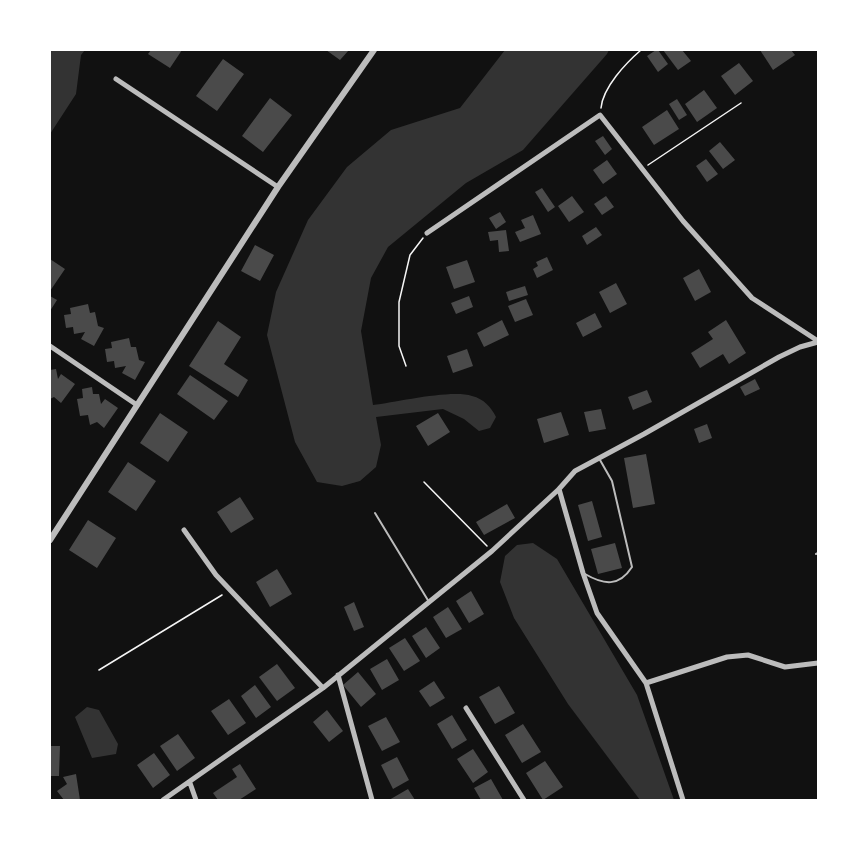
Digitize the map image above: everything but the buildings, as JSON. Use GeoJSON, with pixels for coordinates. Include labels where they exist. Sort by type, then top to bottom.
{"type":"FeatureCollection","features":[{"type":"Feature","properties":{"kind":"street"},"geometry":{"type":"LineString","coordinates":[[50,540],[278,187],[374,50]]}},
{"type":"Feature","properties":{"kind":"street"},"geometry":{"type":"LineString","coordinates":[[116,79],[278,187]]}},
{"type":"Feature","properties":{"kind":"street"},"geometry":{"type":"LineString","coordinates":[[427,233],[600,115],[683,221],[752,298],[819,341]]}},
{"type":"Feature","properties":{"kind":"street"},"geometry":{"type":"LineString","coordinates":[[163,801],[323,688],[492,551],[559,489],[575,471],[779,357],[819,341]]}},
{"type":"Feature","properties":{"kind":"street"},"geometry":{"type":"LineString","coordinates":[[50,346],[137,405]]}},
{"type":"Feature","properties":{"kind":"street"},"geometry":{"type":"LineString","coordinates":[[559,489],[597,613],[646,683],[683,801]]}},
{"type":"Feature","properties":{"kind":"street"},"geometry":{"type":"LineString","coordinates":[[184,531],[216,574],[323,688]]}},
{"type":"Feature","properties":{"kind":"street"},"geometry":{"type":"LineString","coordinates":[[646,683],[727,657],[748,655],[785,667],[819,663]]}},
{"type":"Feature","properties":{"kind":"street"},"geometry":{"type":"LineString","coordinates":[[338,675],[372,801]]}},
{"type":"Feature","properties":{"kind":"street"},"geometry":{"type":"LineString","coordinates":[[466,708],[524,801]]}},
{"type":"Feature","properties":{"kind":"street"},"geometry":{"type":"LineString","coordinates":[[190,783],[196,801]]}},
{"type":"Feature","properties":{"kind":"lane"},"geometry":{"type":"LineString","coordinates":[[583,573],[598,582],[612,582],[626,577],[632,567],[612,481],[598,457]]}},
{"type":"Feature","properties":{"kind":"lane"},"geometry":{"type":"LineString","coordinates":[[375,513],[429,602]]}},
{"type":"Feature","properties":{"kind":"path"},"geometry":{"type":"LineString","coordinates":[[600,115],[602,99],[626,63],[641,50]]}},
{"type":"Feature","properties":{"kind":"path"},"geometry":{"type":"LineString","coordinates":[[642,169],[741,103]]}},
{"type":"Feature","properties":{"kind":"path"},"geometry":{"type":"LineString","coordinates":[[406,366],[399,346],[399,302],[410,255],[427,233]]}},
{"type":"Feature","properties":{"kind":"path"},"geometry":{"type":"LineString","coordinates":[[424,482],[492,551]]}},
{"type":"Feature","properties":{"kind":"path"},"geometry":{"type":"LineString","coordinates":[[99,670],[231,590]]}},
{"type":"Feature","properties":{"kind":"shaded area"},"geometry":{"type":"Polygon","coordinates":[[[50,50],[85,50],[81,55],[76,94],[50,134],[50,50]]]}},
{"type":"Feature","properties":{"kind":"shaded area"},"geometry":{"type":"Polygon","coordinates":[[[505,50],[609,50],[523,150],[466,183],[388,247],[371,278],[361,331],[373,405],[438,395],[463,394],[484,401],[496,417],[490,428],[479,431],[464,419],[443,409],[376,417],[381,445],[376,467],[360,481],[342,486],[317,482],[295,442],[267,335],[276,292],[308,220],[347,167],[391,130],[460,108],[505,50]]]}},
{"type":"Feature","properties":{"kind":"shaded area"},"geometry":{"type":"Polygon","coordinates":[[[533,543],[557,559],[637,695],[674,800],[640,800],[568,704],[514,618],[500,582],[505,556],[517,545],[533,543]]]}},
{"type":"Feature","properties":{"kind":"shaded area"},"geometry":{"type":"Polygon","coordinates":[[[87,707],[99,710],[118,744],[116,754],[92,758],[75,717],[87,707]]]}}]}
